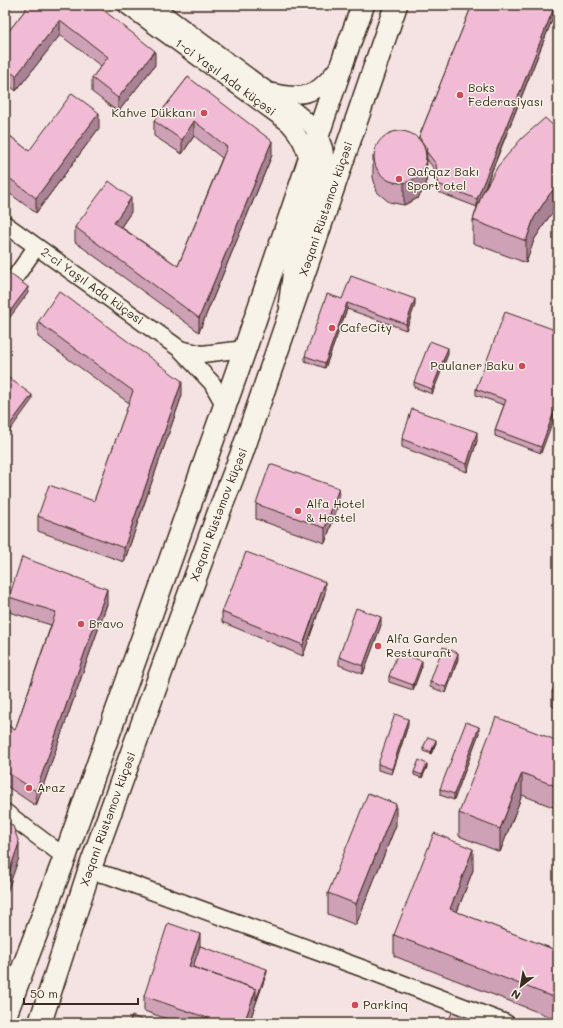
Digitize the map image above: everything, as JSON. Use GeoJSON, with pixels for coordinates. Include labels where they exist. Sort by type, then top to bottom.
{"type":"FeatureCollection","features":[{"type":"Feature","properties":{"kind":"main road"},"geometry":{"type":"LineString","coordinates":[[5,1016],[66,857],[245,349],[344,58],[364,5]]}},
{"type":"Feature","properties":{"kind":"main road","name":"Xəqani Rüstəmov küçəsi"},"geometry":{"type":"LineString","coordinates":[[40,1023],[90,871],[216,520],[242,453],[396,5]]}},
{"type":"Feature","properties":{"kind":"street","name":"1-ci Yaşıl Ada küçəsi"},"geometry":{"type":"LineString","coordinates":[[126,5],[288,123],[296,131],[302,141],[309,162]]}},
{"type":"Feature","properties":{"kind":"street","name":"1-ci Yaşıl Ada küçəsi"},"geometry":{"type":"LineString","coordinates":[[152,5],[268,91],[297,96],[309,94],[328,81],[344,58]]}},
{"type":"Feature","properties":{"kind":"street"},"geometry":{"type":"LineString","coordinates":[[268,91],[302,117],[314,130],[324,148],[326,158],[324,169],[292,266],[283,334]]}},
{"type":"Feature","properties":{"kind":"street","name":"2-ci Yaşıl Ada küçəsi"},"geometry":{"type":"LineString","coordinates":[[5,224],[180,349],[212,383],[225,406]]}},
{"type":"Feature","properties":{"kind":"street"},"geometry":{"type":"LineString","coordinates":[[16,276],[36,247]]}},
{"type":"Feature","properties":{"kind":"street","name":"2-ci Yaşıl Ada küçəsi"},"geometry":{"type":"LineString","coordinates":[[180,349],[202,354],[245,349]]}},
{"type":"Feature","properties":{"kind":"street"},"geometry":{"type":"LineString","coordinates":[[5,812],[66,857]]}},
{"type":"Feature","properties":{"kind":"street"},"geometry":{"type":"LineString","coordinates":[[90,871],[110,876],[310,949],[506,1023]]}},
{"type":"Feature","properties":{"kind":"building"},"geometry":{"type":"Polygon","coordinates":[[[29,5],[97,5],[155,51],[118,98],[92,78],[108,57],[60,20],[16,76],[5,68],[5,36],[29,5]]]}},
{"type":"Feature","properties":{"kind":"building"},"geometry":{"type":"Polygon","coordinates":[[[472,5],[555,5],[477,199],[438,184],[436,164],[426,151],[427,149],[419,137],[472,5]]]}},
{"type":"Feature","properties":{"kind":"building"},"geometry":{"type":"Polygon","coordinates":[[[188,77],[272,141],[199,318],[75,227],[109,181],[131,198],[114,223],[178,266],[227,147],[194,121],[182,140],[154,121],[188,77]]]}},
{"type":"Feature","properties":{"kind":"building"},"geometry":{"type":"Polygon","coordinates":[[[72,93],[99,113],[36,198],[5,175],[5,132],[29,151],[72,93]]]}},
{"type":"Feature","properties":{"kind":"building"},"geometry":{"type":"Polygon","coordinates":[[[545,118],[558,130],[558,184],[534,218],[526,241],[473,220],[482,194],[498,166],[522,138],[545,118]]]}},
{"type":"Feature","properties":{"kind":"building"},"geometry":{"type":"Polygon","coordinates":[[[395,131],[405,131],[419,138],[426,152],[426,162],[419,176],[405,183],[395,183],[385,179],[378,172],[374,162],[374,152],[378,142],[385,135],[395,131]]]}},
{"type":"Feature","properties":{"kind":"building"},"geometry":{"type":"Polygon","coordinates":[[[5,270],[28,287],[5,318],[5,270]]]}},
{"type":"Feature","properties":{"kind":"building"},"geometry":{"type":"Polygon","coordinates":[[[351,276],[415,299],[406,324],[347,303],[325,363],[305,356],[327,294],[342,299],[351,276]]]}},
{"type":"Feature","properties":{"kind":"building"},"geometry":{"type":"Polygon","coordinates":[[[59,291],[182,381],[124,548],[38,516],[49,485],[94,501],[133,391],[38,322],[59,291]]]}},
{"type":"Feature","properties":{"kind":"building","name":"Paulaner Baku"},"geometry":{"type":"Polygon","coordinates":[[[505,312],[558,331],[558,401],[541,447],[495,430],[506,400],[476,389],[505,312]]]}},
{"type":"Feature","properties":{"kind":"building"},"geometry":{"type":"Polygon","coordinates":[[[430,341],[448,348],[432,389],[414,382],[430,341]]]}},
{"type":"Feature","properties":{"kind":"building"},"geometry":{"type":"Polygon","coordinates":[[[5,375],[32,395],[5,431],[5,375]]]}},
{"type":"Feature","properties":{"kind":"building"},"geometry":{"type":"Polygon","coordinates":[[[412,409],[477,432],[467,464],[402,439],[412,409]]]}},
{"type":"Feature","properties":{"kind":"building","name":"Alfa Hotel & Hostel"},"geometry":{"type":"Polygon","coordinates":[[[270,464],[339,488],[325,528],[256,504],[270,464]]]}},
{"type":"Feature","properties":{"kind":"building"},"geometry":{"type":"Polygon","coordinates":[[[558,518],[558,528],[555,527],[558,518]]]}},
{"type":"Feature","properties":{"kind":"building"},"geometry":{"type":"Polygon","coordinates":[[[246,552],[325,582],[303,645],[222,612],[246,552]]]}},
{"type":"Feature","properties":{"kind":"building"},"geometry":{"type":"Polygon","coordinates":[[[22,557],[107,589],[36,791],[5,771],[5,724],[15,730],[56,612],[9,597],[22,557]]]}},
{"type":"Feature","properties":{"kind":"building"},"geometry":{"type":"Polygon","coordinates":[[[356,608],[381,617],[363,666],[339,657],[356,608]]]}},
{"type":"Feature","properties":{"kind":"building"},"geometry":{"type":"Polygon","coordinates":[[[443,647],[458,653],[446,687],[430,682],[443,647]]]}},
{"type":"Feature","properties":{"kind":"building"},"geometry":{"type":"Polygon","coordinates":[[[398,652],[422,661],[413,685],[389,676],[398,652]]]}},
{"type":"Feature","properties":{"kind":"building"},"geometry":{"type":"Polygon","coordinates":[[[558,677],[558,694],[552,692],[558,677]]]}},
{"type":"Feature","properties":{"kind":"building"},"geometry":{"type":"Polygon","coordinates":[[[395,714],[408,719],[392,769],[378,764],[395,714]]]}},
{"type":"Feature","properties":{"kind":"building"},"geometry":{"type":"Polygon","coordinates":[[[496,717],[558,741],[558,787],[522,773],[500,829],[459,813],[496,717]]]}},
{"type":"Feature","properties":{"kind":"building"},"geometry":{"type":"Polygon","coordinates":[[[466,722],[479,727],[454,794],[440,789],[466,722]]]}},
{"type":"Feature","properties":{"kind":"building"},"geometry":{"type":"Polygon","coordinates":[[[428,737],[436,740],[431,752],[423,748],[428,737]]]}},
{"type":"Feature","properties":{"kind":"building"},"geometry":{"type":"Polygon","coordinates":[[[419,760],[427,764],[422,775],[414,772],[419,760]]]}},
{"type":"Feature","properties":{"kind":"building"},"geometry":{"type":"Polygon","coordinates":[[[368,793],[396,804],[356,904],[328,893],[368,793]]]}},
{"type":"Feature","properties":{"kind":"building"},"geometry":{"type":"Polygon","coordinates":[[[5,820],[13,826],[19,843],[5,884],[5,820]]]}},
{"type":"Feature","properties":{"kind":"building"},"geometry":{"type":"Polygon","coordinates":[[[434,833],[473,849],[450,909],[558,951],[558,999],[394,935],[434,833]]]}},
{"type":"Feature","properties":{"kind":"building"},"geometry":{"type":"Polygon","coordinates":[[[168,923],[200,934],[189,966],[256,989],[244,1023],[222,1023],[144,996],[168,923]]]}},
{"type":"Feature","properties":{"kind":"building"},"geometry":{"type":"Polygon","coordinates":[[[200,946],[267,969],[256,1000],[256,989],[193,967],[200,946]]]}},
{"type":"Feature","properties":{"kind":"building"},"geometry":{"type":"Polygon","coordinates":[[[452,1012],[481,1023],[448,1023],[452,1012]]]}},
{"type":"Feature","properties":{"kind":"building"},"geometry":{"type":"Polygon","coordinates":[[[132,1016],[150,1023],[129,1023],[132,1016]]]}},
{"type":"Feature","properties":{"kind":"place","name":"Boks Federasiyası"},"geometry":{"type":"Point","coordinates":[460,95]}},
{"type":"Feature","properties":{"kind":"place","name":"Kahve Dükkanı"},"geometry":{"type":"Point","coordinates":[204,113]}},
{"type":"Feature","properties":{"kind":"place","name":"Qafqaz Bakı Sport otel"},"geometry":{"type":"Point","coordinates":[399,179]}},
{"type":"Feature","properties":{"kind":"place","name":"CafeCity"},"geometry":{"type":"Point","coordinates":[332,328]}},
{"type":"Feature","properties":{"kind":"place","name":"Paulaner Baku"},"geometry":{"type":"Point","coordinates":[522,366]}},
{"type":"Feature","properties":{"kind":"place","name":"Alfa Hotel & Hostel"},"geometry":{"type":"Point","coordinates":[298,511]}},
{"type":"Feature","properties":{"kind":"place","name":"Bravo"},"geometry":{"type":"Point","coordinates":[81,624]}},
{"type":"Feature","properties":{"kind":"place","name":"Alfa Garden Restaurant"},"geometry":{"type":"Point","coordinates":[378,646]}},
{"type":"Feature","properties":{"kind":"place","name":"Araz"},"geometry":{"type":"Point","coordinates":[29,788]}},
{"type":"Feature","properties":{"kind":"place","name":"Parkinq"},"geometry":{"type":"Point","coordinates":[355,1005]}}]}
